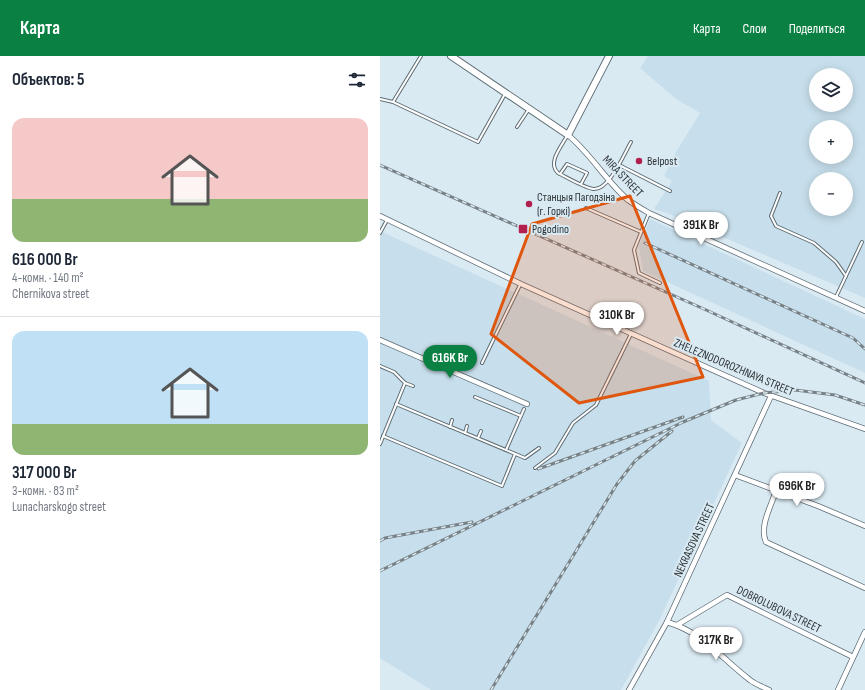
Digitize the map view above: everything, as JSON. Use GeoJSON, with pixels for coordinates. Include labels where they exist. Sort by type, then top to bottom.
{"type":"FeatureCollection","features":[{"type":"Feature","properties":{"kind":"street","name":"MIRA STREET"},"geometry":{"type":"LineString","coordinates":[[451,56],[568,135],[629,200],[649,214],[865,311]]}},
{"type":"Feature","properties":{"kind":"street"},"geometry":{"type":"LineString","coordinates":[[568,135],[609,56]]}},
{"type":"Feature","properties":{"kind":"street","name":"ZHELEZNODOROZHNAYA STREET"},"geometry":{"type":"LineString","coordinates":[[380,216],[521,284],[771,396],[865,429]]}},
{"type":"Feature","properties":{"kind":"street"},"geometry":{"type":"LineString","coordinates":[[380,340],[527,404]]}},
{"type":"Feature","properties":{"kind":"street","name":"NEKRASOVA STREET"},"geometry":{"type":"LineString","coordinates":[[629,690],[667,622],[771,396]]}},
{"type":"Feature","properties":{"kind":"street"},"geometry":{"type":"LineString","coordinates":[[735,475],[818,506],[865,526]]}},
{"type":"Feature","properties":{"kind":"street"},"geometry":{"type":"LineString","coordinates":[[776,491],[763,536],[766,542],[865,588]]}},
{"type":"Feature","properties":{"kind":"street","name":"DOBROLUBOVA STREET"},"geometry":{"type":"LineString","coordinates":[[677,625],[727,595],[853,657]]}},
{"type":"Feature","properties":{"kind":"street"},"geometry":{"type":"LineString","coordinates":[[667,622],[695,634],[713,647],[750,680],[769,690]]}},
{"type":"Feature","properties":{"kind":"street"},"geometry":{"type":"LineString","coordinates":[[838,690],[865,632]]}},
{"type":"Feature","properties":{"kind":"lane"},"geometry":{"type":"LineString","coordinates":[[393,102],[421,56]]}},
{"type":"Feature","properties":{"kind":"lane"},"geometry":{"type":"LineString","coordinates":[[380,99],[393,102],[478,142],[505,92]]}},
{"type":"Feature","properties":{"kind":"lane"},"geometry":{"type":"LineString","coordinates":[[516,127],[530,108]]}},
{"type":"Feature","properties":{"kind":"lane"},"geometry":{"type":"LineString","coordinates":[[568,135],[553,161],[555,170],[581,184],[596,189],[604,184],[614,173],[630,142]]}},
{"type":"Feature","properties":{"kind":"lane"},"geometry":{"type":"LineString","coordinates":[[560,174],[567,164],[587,173],[581,184]]}},
{"type":"Feature","properties":{"kind":"lane"},"geometry":{"type":"LineString","coordinates":[[619,165],[670,191]]}},
{"type":"Feature","properties":{"kind":"lane"},"geometry":{"type":"LineString","coordinates":[[780,193],[772,216],[776,226],[814,243],[836,262],[846,276]]}},
{"type":"Feature","properties":{"kind":"lane"},"geometry":{"type":"LineString","coordinates":[[586,208],[641,232]]}},
{"type":"Feature","properties":{"kind":"lane"},"geometry":{"type":"LineString","coordinates":[[649,214],[634,250],[639,273],[660,283]]}},
{"type":"Feature","properties":{"kind":"lane"},"geometry":{"type":"LineString","coordinates":[[380,233],[387,220]]}},
{"type":"Feature","properties":{"kind":"lane"},"geometry":{"type":"LineString","coordinates":[[835,298],[862,242]]}},
{"type":"Feature","properties":{"kind":"lane"},"geometry":{"type":"LineString","coordinates":[[482,363],[521,284]]}},
{"type":"Feature","properties":{"kind":"lane"},"geometry":{"type":"LineString","coordinates":[[535,468],[554,453],[573,423],[596,405],[631,333]]}},
{"type":"Feature","properties":{"kind":"lane"},"geometry":{"type":"LineString","coordinates":[[380,366],[394,372],[405,383],[413,386]]}},
{"type":"Feature","properties":{"kind":"lane"},"geometry":{"type":"LineString","coordinates":[[380,444],[405,383]]}},
{"type":"Feature","properties":{"kind":"lane"},"geometry":{"type":"LineString","coordinates":[[475,397],[521,416]]}},
{"type":"Feature","properties":{"kind":"lane"},"geometry":{"type":"LineString","coordinates":[[396,404],[525,458],[538,448]]}},
{"type":"Feature","properties":{"kind":"lane"},"geometry":{"type":"LineString","coordinates":[[506,450],[524,409]]}},
{"type":"Feature","properties":{"kind":"lane"},"geometry":{"type":"LineString","coordinates":[[450,427],[452,420]]}},
{"type":"Feature","properties":{"kind":"lane"},"geometry":{"type":"LineString","coordinates":[[465,433],[468,426]]}},
{"type":"Feature","properties":{"kind":"lane"},"geometry":{"type":"LineString","coordinates":[[478,438],[481,431]]}},
{"type":"Feature","properties":{"kind":"lane"},"geometry":{"type":"LineString","coordinates":[[383,436],[502,486],[515,454]]}},
{"type":"Feature","properties":{"kind":"highlighted area"},"geometry":{"type":"Polygon","coordinates":[[[630,196],[703,377],[579,403],[491,334],[532,224],[630,196]]]}},
{"type":"Feature","properties":{"kind":"shaded area"},"geometry":{"type":"Polygon","coordinates":[[[648,56],[865,56],[865,298],[667,213],[654,209],[672,181],[664,176],[676,152],[700,113],[676,99],[640,68],[648,56]]]}},
{"type":"Feature","properties":{"kind":"shaded area"},"geometry":{"type":"Polygon","coordinates":[[[650,219],[865,319],[865,373],[643,271],[639,246],[650,219]]]}},
{"type":"Feature","properties":{"kind":"shaded area"},"geometry":{"type":"Polygon","coordinates":[[[380,231],[709,381],[711,420],[742,443],[660,619],[621,690],[431,690],[380,658],[380,231]]]}},
{"type":"Feature","properties":{"kind":"railway"},"geometry":{"type":"LineString","coordinates":[[380,165],[704,309],[865,383]]}},
{"type":"Feature","properties":{"kind":"railway"},"geometry":{"type":"LineString","coordinates":[[645,243],[853,338],[865,349]]}},
{"type":"Feature","properties":{"kind":"railway"},"geometry":{"type":"LineString","coordinates":[[380,571],[683,422],[736,400],[764,393],[795,390],[835,395],[865,405]]}},
{"type":"Feature","properties":{"kind":"railway"},"geometry":{"type":"LineString","coordinates":[[538,469],[683,417]]}},
{"type":"Feature","properties":{"kind":"railway"},"geometry":{"type":"LineString","coordinates":[[491,690],[617,484],[635,461],[672,431]]}},
{"type":"Feature","properties":{"kind":"railway"},"geometry":{"type":"LineString","coordinates":[[380,541],[385,538],[472,522]]}},
{"type":"Feature","properties":{"kind":"place","name":"Belpost"},"geometry":{"type":"Point","coordinates":[639,161]}},
{"type":"Feature","properties":{"kind":"place","name":"Станцыя Пагодзіна (г. Горкі)"},"geometry":{"type":"Point","coordinates":[529,204]}},
{"type":"Feature","properties":{"kind":"place","name":"Pogodino"},"geometry":{"type":"Point","coordinates":[523,229]}}]}
